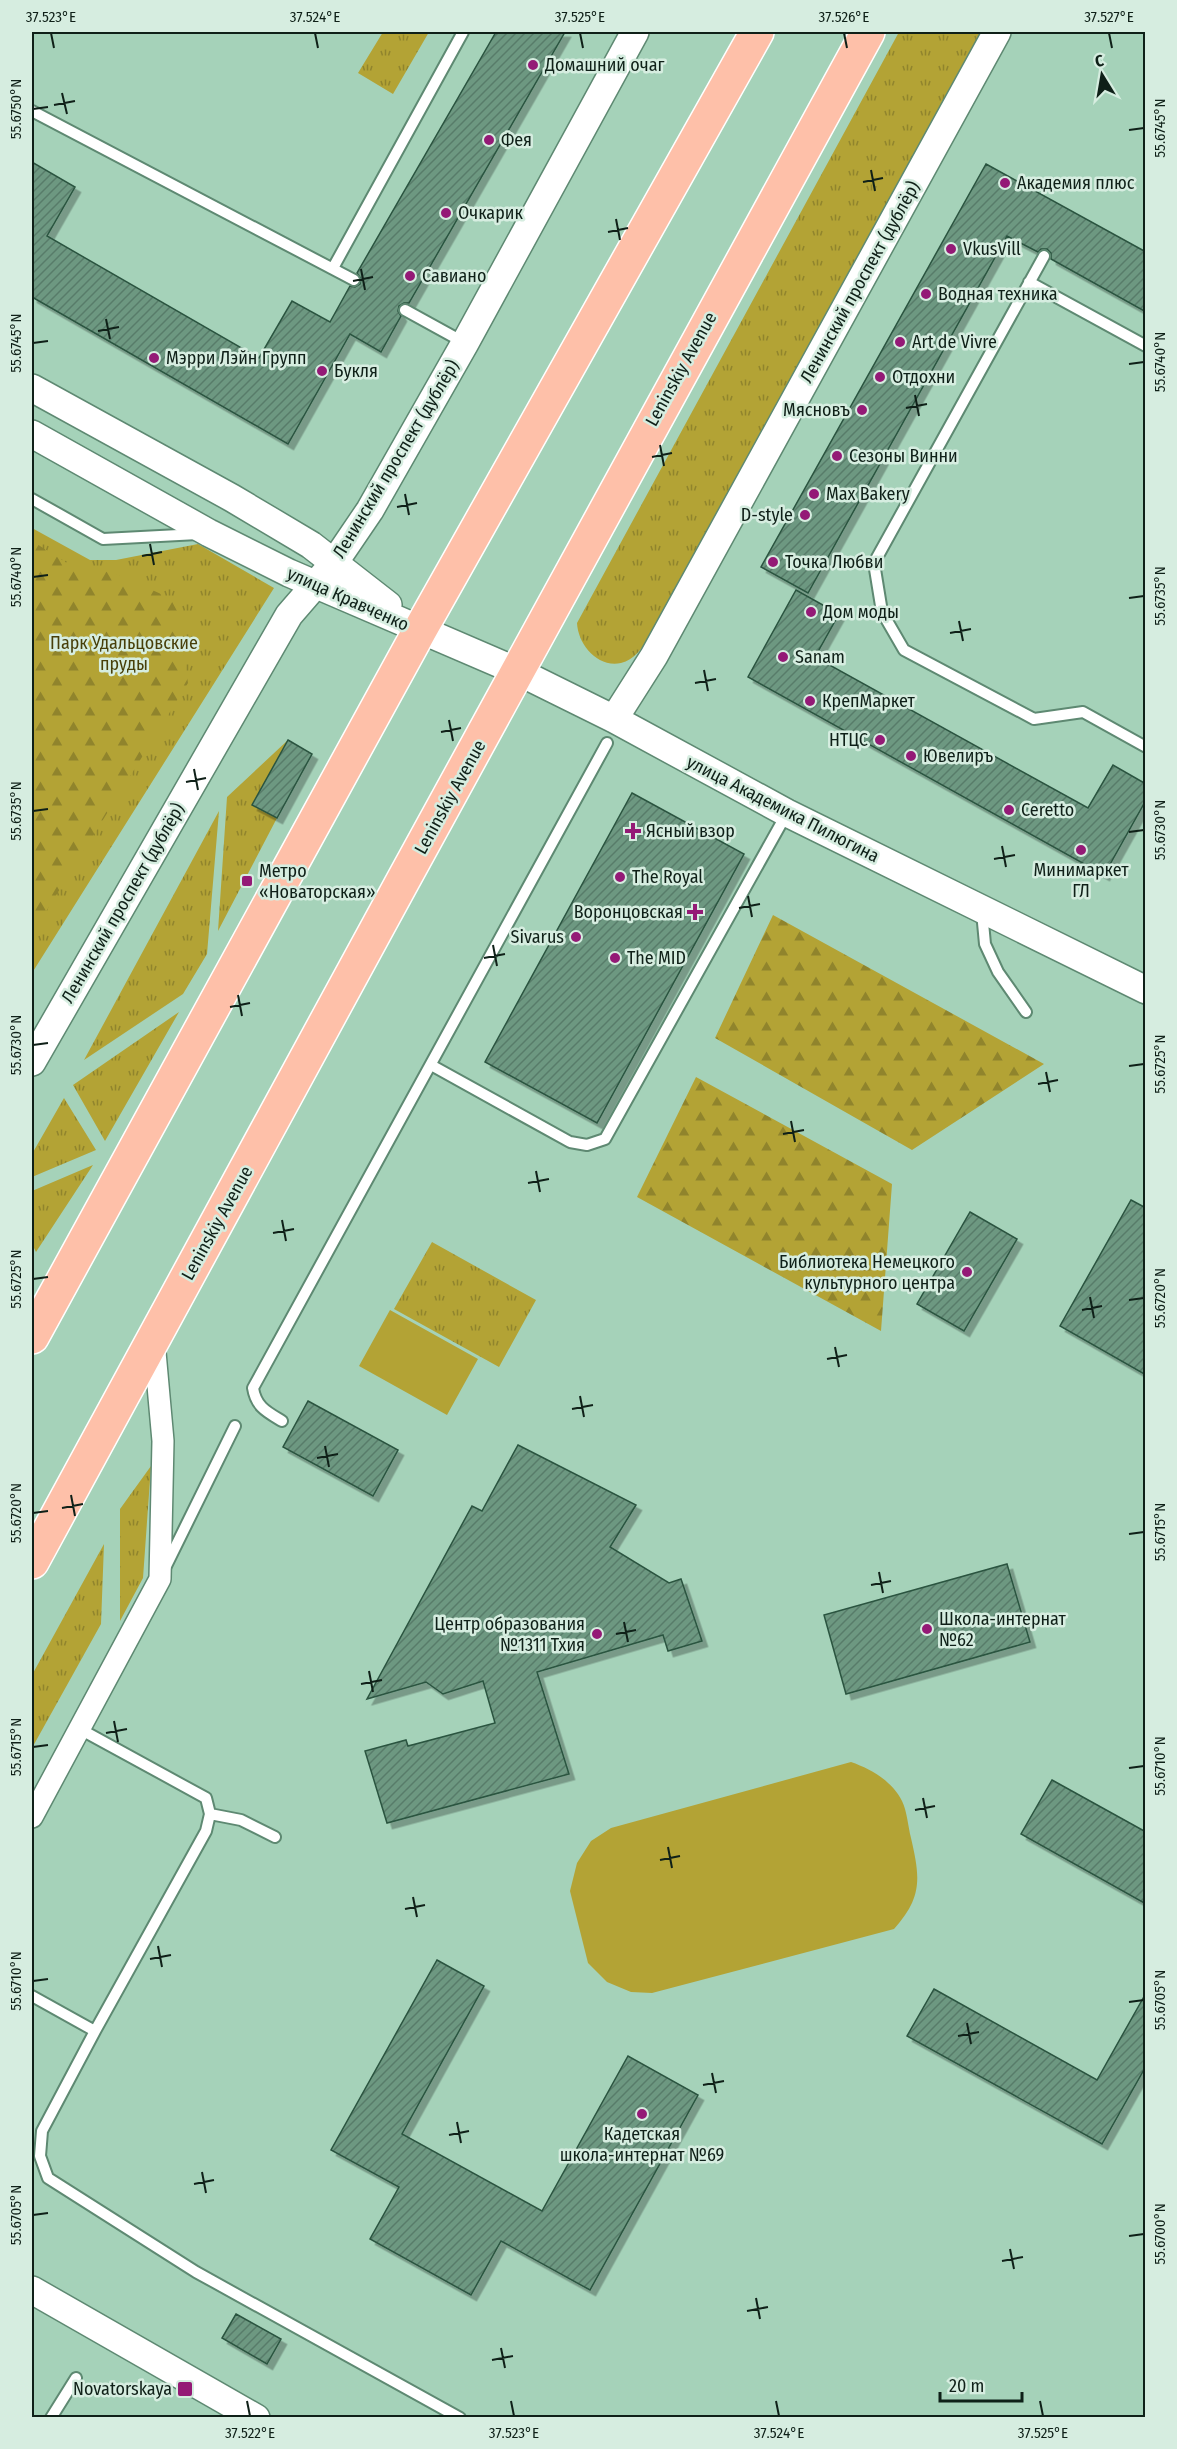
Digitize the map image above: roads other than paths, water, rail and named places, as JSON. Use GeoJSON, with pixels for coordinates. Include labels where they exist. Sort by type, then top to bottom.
{"type":"FeatureCollection","features":[{"type":"Feature","properties":{"kind":"main road"},"geometry":{"type":"LineString","coordinates":[[32,1337],[420,630],[758,32]]}},
{"type":"Feature","properties":{"kind":"main road","name":"Leninskiy Avenue"},"geometry":{"type":"LineString","coordinates":[[32,1562],[519,672],[647,430],[868,32]]}},
{"type":"Feature","properties":{"kind":"street","name":"Ленинский проспект (дублёр)"},"geometry":{"type":"LineString","coordinates":[[35,1046],[289,615],[334,563],[370,510],[465,343],[635,32]]}},
{"type":"Feature","properties":{"kind":"street","name":"Ленинский проспект (дублёр)"},"geometry":{"type":"LineString","coordinates":[[610,731],[654,656],[997,32]]}},
{"type":"Feature","properties":{"kind":"street","name":"улица Кравченко"},"geometry":{"type":"LineString","coordinates":[[32,388],[311,544],[420,630]]}},
{"type":"Feature","properties":{"kind":"street","name":"улица Кравченко"},"geometry":{"type":"LineString","coordinates":[[32,434],[209,533],[289,573],[420,630]]}},
{"type":"Feature","properties":{"kind":"street","name":"улица Академика Пилюгина"},"geometry":{"type":"LineString","coordinates":[[420,630],[519,672],[610,731],[787,813],[1146,990]]}},
{"type":"Feature","properties":{"kind":"street"},"geometry":{"type":"LineString","coordinates":[[32,1817],[160,1579],[163,1441],[154,1337]]}},
{"type":"Feature","properties":{"kind":"street"},"geometry":{"type":"LineString","coordinates":[[32,2290],[256,2418]]}},
{"type":"Feature","properties":{"kind":"lane"},"geometry":{"type":"LineString","coordinates":[[333,268],[464,32]]}},
{"type":"Feature","properties":{"kind":"lane"},"geometry":{"type":"LineString","coordinates":[[32,111],[354,280]]}},
{"type":"Feature","properties":{"kind":"lane"},"geometry":{"type":"LineString","coordinates":[[1044,256],[874,563],[882,612],[904,650],[1034,719],[1083,712],[1146,747]]}},
{"type":"Feature","properties":{"kind":"lane"},"geometry":{"type":"LineString","coordinates":[[1029,282],[1146,346]]}},
{"type":"Feature","properties":{"kind":"lane"},"geometry":{"type":"LineString","coordinates":[[405,309],[465,343]]}},
{"type":"Feature","properties":{"kind":"lane"},"geometry":{"type":"LineString","coordinates":[[32,499],[103,539],[209,533]]}},
{"type":"Feature","properties":{"kind":"lane"},"geometry":{"type":"LineString","coordinates":[[282,1421],[262,1409],[255,1399],[253,1388],[431,1065],[610,731]]}},
{"type":"Feature","properties":{"kind":"lane"},"geometry":{"type":"LineString","coordinates":[[431,1065],[570,1142],[587,1145],[605,1139],[787,813]]}},
{"type":"Feature","properties":{"kind":"lane"},"geometry":{"type":"LineString","coordinates":[[981,909],[985,944],[998,972],[1026,1012]]}},
{"type":"Feature","properties":{"kind":"lane"},"geometry":{"type":"LineString","coordinates":[[160,1579],[235,1426]]}},
{"type":"Feature","properties":{"kind":"lane"},"geometry":{"type":"LineString","coordinates":[[78,1728],[206,1798],[210,1814],[206,1831],[94,2031],[42,2131],[40,2156],[48,2178],[196,2272],[460,2418]]}},
{"type":"Feature","properties":{"kind":"lane"},"geometry":{"type":"LineString","coordinates":[[210,1814],[241,1820],[275,1837]]}},
{"type":"Feature","properties":{"kind":"lane"},"geometry":{"type":"LineString","coordinates":[[32,1996],[94,2031]]}},
{"type":"Feature","properties":{"kind":"lane"},"geometry":{"type":"LineString","coordinates":[[51,2418],[76,2378]]}},
{"type":"Feature","properties":{"kind":"place","name":"Домашний очаг"},"geometry":{"type":"Point","coordinates":[533,65]}},
{"type":"Feature","properties":{"kind":"place","name":"Фея"},"geometry":{"type":"Point","coordinates":[489,140]}},
{"type":"Feature","properties":{"kind":"place","name":"Академия плюс"},"geometry":{"type":"Point","coordinates":[1005,183]}},
{"type":"Feature","properties":{"kind":"place","name":"Очкарик"},"geometry":{"type":"Point","coordinates":[446,213]}},
{"type":"Feature","properties":{"kind":"place","name":"VkusVill"},"geometry":{"type":"Point","coordinates":[951,249]}},
{"type":"Feature","properties":{"kind":"place","name":"Савиано"},"geometry":{"type":"Point","coordinates":[410,276]}},
{"type":"Feature","properties":{"kind":"place","name":"Водная техника"},"geometry":{"type":"Point","coordinates":[926,294]}},
{"type":"Feature","properties":{"kind":"place","name":"Art de Vivre"},"geometry":{"type":"Point","coordinates":[900,342]}},
{"type":"Feature","properties":{"kind":"place","name":"Мэрри Лэйн Групп"},"geometry":{"type":"Point","coordinates":[154,358]}},
{"type":"Feature","properties":{"kind":"place","name":"Букля"},"geometry":{"type":"Point","coordinates":[322,371]}},
{"type":"Feature","properties":{"kind":"place","name":"Отдохни"},"geometry":{"type":"Point","coordinates":[880,377]}},
{"type":"Feature","properties":{"kind":"place","name":"Мясновъ"},"geometry":{"type":"Point","coordinates":[862,410]}},
{"type":"Feature","properties":{"kind":"place","name":"Сезоны Винни"},"geometry":{"type":"Point","coordinates":[837,456]}},
{"type":"Feature","properties":{"kind":"place","name":"Max Bakery"},"geometry":{"type":"Point","coordinates":[814,494]}},
{"type":"Feature","properties":{"kind":"place","name":"D-style"},"geometry":{"type":"Point","coordinates":[805,515]}},
{"type":"Feature","properties":{"kind":"place","name":"Точка Любви"},"geometry":{"type":"Point","coordinates":[773,562]}},
{"type":"Feature","properties":{"kind":"place","name":"Дом моды"},"geometry":{"type":"Point","coordinates":[811,612]}},
{"type":"Feature","properties":{"kind":"place","name":"Sanam"},"geometry":{"type":"Point","coordinates":[783,657]}},
{"type":"Feature","properties":{"kind":"place","name":"КрепМаркет"},"geometry":{"type":"Point","coordinates":[810,701]}},
{"type":"Feature","properties":{"kind":"place","name":"НТЦС"},"geometry":{"type":"Point","coordinates":[880,740]}},
{"type":"Feature","properties":{"kind":"place","name":"Ювелиръ"},"geometry":{"type":"Point","coordinates":[911,756]}},
{"type":"Feature","properties":{"kind":"place","name":"Ceretto"},"geometry":{"type":"Point","coordinates":[1009,810]}},
{"type":"Feature","properties":{"kind":"place","name":"Ясный взор"},"geometry":{"type":"Point","coordinates":[633,831]}},
{"type":"Feature","properties":{"kind":"place","name":"Минимаркет ГЛ"},"geometry":{"type":"Point","coordinates":[1081,850]}},
{"type":"Feature","properties":{"kind":"place","name":"The Royal"},"geometry":{"type":"Point","coordinates":[620,877]}},
{"type":"Feature","properties":{"kind":"place","name":"Метро «Новаторская»"},"geometry":{"type":"Point","coordinates":[247,881]}},
{"type":"Feature","properties":{"kind":"place","name":"Воронцовская"},"geometry":{"type":"Point","coordinates":[695,912]}},
{"type":"Feature","properties":{"kind":"place","name":"Sivarus"},"geometry":{"type":"Point","coordinates":[576,937]}},
{"type":"Feature","properties":{"kind":"place","name":"The MID"},"geometry":{"type":"Point","coordinates":[615,958]}},
{"type":"Feature","properties":{"kind":"place","name":"Библиотека Немецкого культурного центра"},"geometry":{"type":"Point","coordinates":[967,1272]}},
{"type":"Feature","properties":{"kind":"place","name":"Школа-интернат №62"},"geometry":{"type":"Point","coordinates":[927,1629]}},
{"type":"Feature","properties":{"kind":"place","name":"Центр образования №1311 Тхия"},"geometry":{"type":"Point","coordinates":[597,1634]}},
{"type":"Feature","properties":{"kind":"place","name":"Кадетская школа-интернат №69"},"geometry":{"type":"Point","coordinates":[642,2114]}},
{"type":"Feature","properties":{"kind":"place","name":"Novatorskaya"},"geometry":{"type":"Point","coordinates":[185,2389]}},
{"type":"Feature","properties":{"kind":"park label","name":"Парк Удальцовские пруды"},"geometry":{"type":"Point","coordinates":[124,653]}}]}
